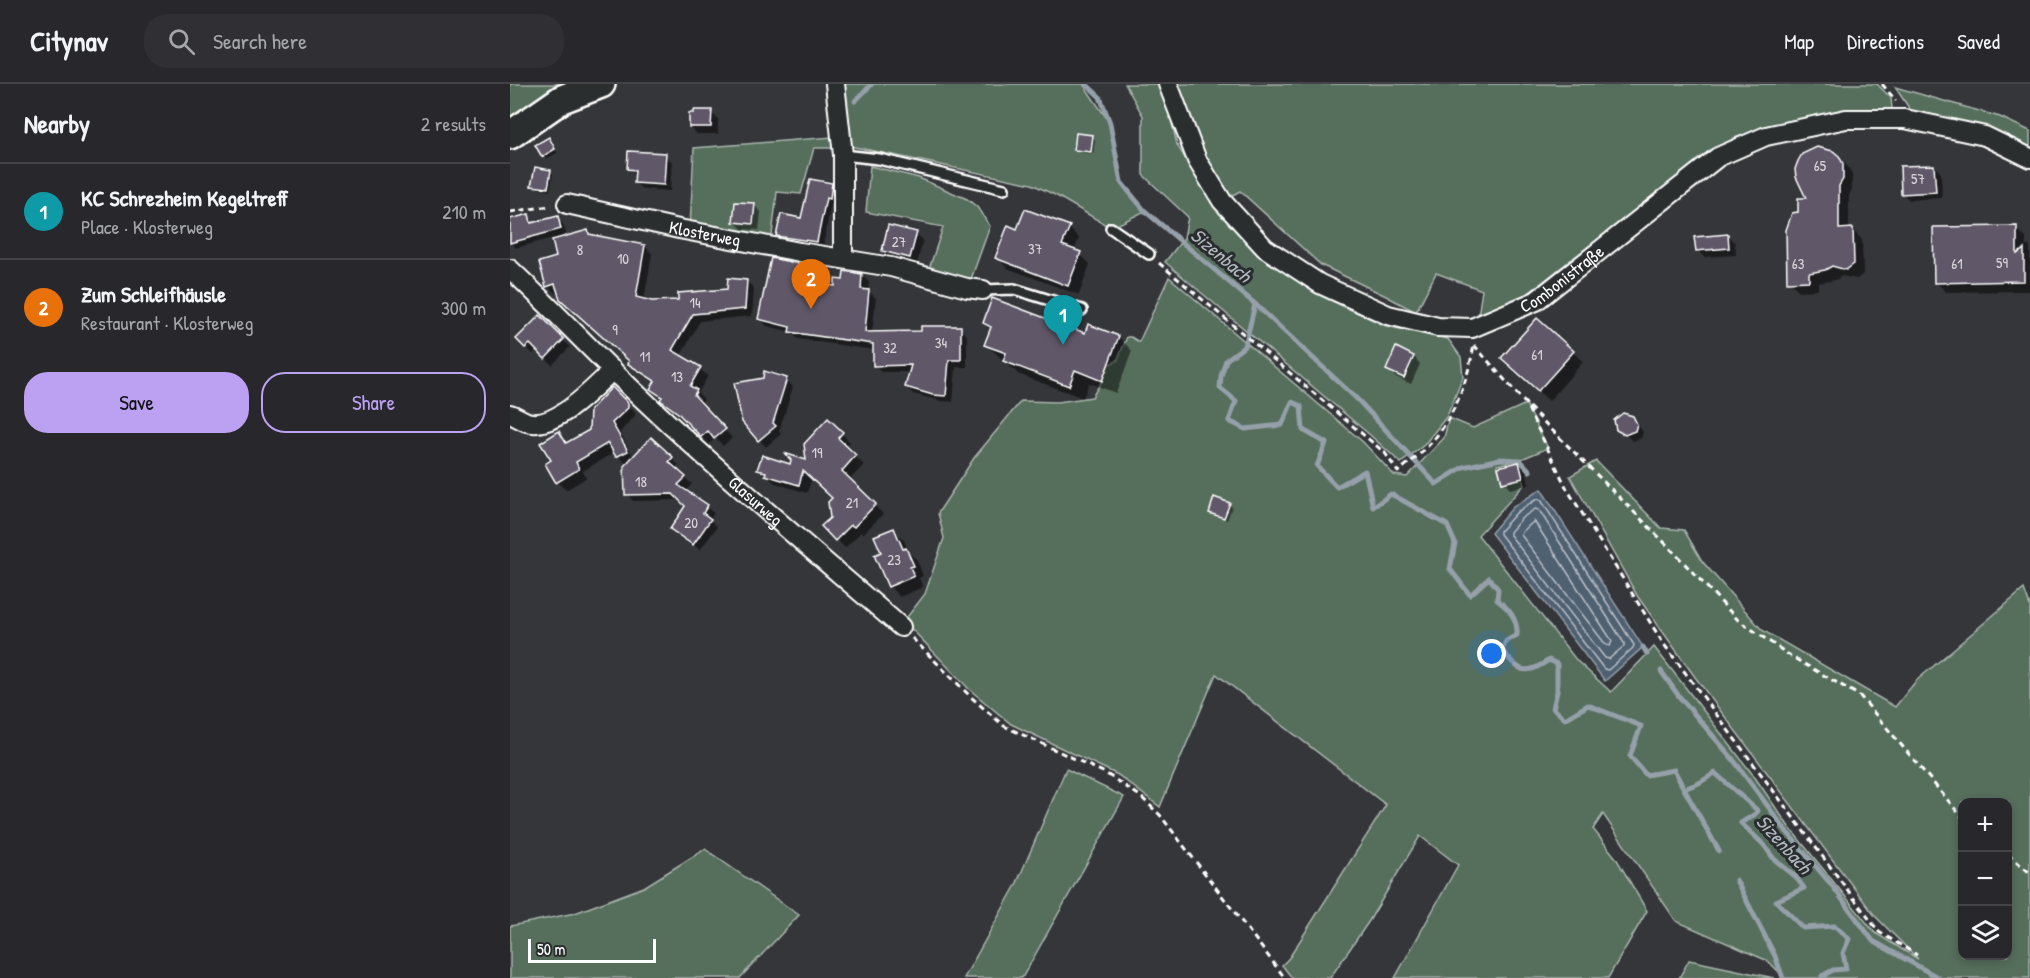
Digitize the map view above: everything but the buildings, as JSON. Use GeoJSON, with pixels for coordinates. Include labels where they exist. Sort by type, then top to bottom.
{"type":"FeatureCollection","features":[{"type":"Feature","properties":{"kind":"main road"},"geometry":{"type":"LineString","coordinates":[[510,135],[562,99],[595,85]]}},
{"type":"Feature","properties":{"kind":"street"},"geometry":{"type":"LineString","coordinates":[[834,84],[843,155],[843,259]]}},
{"type":"Feature","properties":{"kind":"street","name":"Combonistraße"},"geometry":{"type":"LineString","coordinates":[[1168,84],[1197,160],[1222,201],[1265,248],[1320,284],[1388,315],[1473,337],[1536,301],[1718,157],[1766,136],[1846,119],[1905,119],[1985,136],[2030,158]]}},
{"type":"Feature","properties":{"kind":"street","name":"Klosterweg"},"geometry":{"type":"LineString","coordinates":[[567,204],[679,229],[891,267],[967,288],[983,290]]}},
{"type":"Feature","properties":{"kind":"street","name":"Glasurweg"},"geometry":{"type":"LineString","coordinates":[[510,269],[720,470],[901,627]]}},
{"type":"Feature","properties":{"kind":"street"},"geometry":{"type":"LineString","coordinates":[[510,414],[529,423],[555,418],[613,370]]}},
{"type":"Feature","properties":{"kind":"lane"},"geometry":{"type":"LineString","coordinates":[[843,155],[879,159],[1004,189]]}},
{"type":"Feature","properties":{"kind":"lane"},"geometry":{"type":"LineString","coordinates":[[1110,228],[1149,254]]}},
{"type":"Feature","properties":{"kind":"lane"},"geometry":{"type":"LineString","coordinates":[[983,290],[1014,289],[1082,310]]}},
{"type":"Feature","properties":{"kind":"path"},"geometry":{"type":"LineString","coordinates":[[510,212],[567,204]]}},
{"type":"Feature","properties":{"kind":"path"},"geometry":{"type":"LineString","coordinates":[[1149,254],[1385,453],[1398,471],[1427,447],[1449,418],[1462,393],[1473,337]]}},
{"type":"Feature","properties":{"kind":"path"},"geometry":{"type":"LineString","coordinates":[[1473,337],[1526,404],[1737,620],[1792,657],[1860,696],[1958,812]]}},
{"type":"Feature","properties":{"kind":"path"},"geometry":{"type":"LineString","coordinates":[[1526,404],[1567,489],[1663,643],[1880,932],[1917,955]]}},
{"type":"Feature","properties":{"kind":"path"},"geometry":{"type":"LineString","coordinates":[[901,627],[971,697],[1004,726],[1105,772],[1140,796],[1160,815],[1285,978]]}},
{"type":"Feature","properties":{"kind":"path"},"geometry":{"type":"LineString","coordinates":[[2012,858],[2030,873]]}},
{"type":"Feature","properties":{"kind":"green space"},"geometry":{"type":"Polygon","coordinates":[[[510,84],[570,84],[510,122],[510,84]]]}},
{"type":"Feature","properties":{"kind":"green space"},"geometry":{"type":"Polygon","coordinates":[[[835,84],[1083,84],[1110,123],[1121,182],[1145,211],[1111,228],[1032,184],[850,146],[835,84]]]}},
{"type":"Feature","properties":{"kind":"green space"},"geometry":{"type":"Polygon","coordinates":[[[1125,84],[1158,84],[1169,110],[1177,145],[1217,210],[1263,254],[1317,294],[1386,326],[1448,339],[1461,357],[1463,377],[1447,416],[1424,445],[1401,463],[1165,262],[1184,238],[1188,217],[1143,175],[1143,116],[1125,84]]]}},
{"type":"Feature","properties":{"kind":"green space"},"geometry":{"type":"Polygon","coordinates":[[[1177,84],[1877,84],[1891,98],[1892,109],[1888,113],[1847,112],[1788,121],[1734,138],[1686,171],[1518,301],[1478,316],[1482,290],[1436,273],[1416,312],[1321,265],[1240,191],[1222,201],[1177,84]]]}},
{"type":"Feature","properties":{"kind":"green space"},"geometry":{"type":"Polygon","coordinates":[[[1895,87],[2000,117],[2030,131],[2030,151],[1913,114],[1895,87]]]}},
{"type":"Feature","properties":{"kind":"green space"},"geometry":{"type":"Polygon","coordinates":[[[833,137],[835,148],[814,148],[801,194],[777,192],[771,244],[690,228],[694,148],[833,137]]]}},
{"type":"Feature","properties":{"kind":"green space"},"geometry":{"type":"Polygon","coordinates":[[[870,166],[919,178],[967,199],[977,207],[990,226],[970,282],[929,269],[943,227],[866,212],[870,166]]]}},
{"type":"Feature","properties":{"kind":"green space"},"geometry":{"type":"Polygon","coordinates":[[[1169,277],[1363,442],[1394,475],[1407,477],[1444,438],[1449,418],[1473,428],[1526,404],[1548,448],[1519,460],[1497,465],[1502,483],[1523,478],[1524,485],[1478,535],[1577,661],[1611,692],[1654,647],[1754,776],[1789,827],[1875,933],[1918,959],[1875,916],[1695,677],[1638,597],[1570,476],[1596,461],[1661,528],[1684,530],[1702,561],[1762,630],[1895,707],[1916,681],[2024,589],[2030,606],[2030,978],[1785,978],[1768,961],[1676,921],[1603,814],[1593,829],[1616,858],[1647,911],[1608,978],[1395,978],[1458,865],[1420,836],[1369,921],[1330,978],[1292,978],[1282,965],[1289,958],[1386,805],[1216,674],[1160,807],[1118,775],[1011,724],[969,689],[904,621],[925,594],[944,538],[938,513],[974,458],[1021,401],[1058,402],[1092,397],[1109,364],[1117,361],[1127,337],[1139,342],[1169,277]]]}},
{"type":"Feature","properties":{"kind":"green space"},"geometry":{"type":"Polygon","coordinates":[[[1066,769],[1124,797],[1022,978],[964,978],[1016,885],[1066,769]]]}},
{"type":"Feature","properties":{"kind":"green space"},"geometry":{"type":"Polygon","coordinates":[[[705,849],[799,915],[740,978],[510,978],[510,926],[575,913],[644,887],[705,849]]]}},
{"type":"Feature","properties":{"kind":"green space"},"geometry":{"type":"Polygon","coordinates":[[[1689,960],[1774,978],[1679,978],[1689,960]]]}},
{"type":"Feature","properties":{"kind":"water"},"geometry":{"type":"Polygon","coordinates":[[[1541,489],[1643,647],[1605,681],[1491,533],[1513,507],[1541,489]]]}},
{"type":"Feature","properties":{"kind":"waterway","name":"Sizenbach"},"geometry":{"type":"LineString","coordinates":[[855,101],[872,84]]}},
{"type":"Feature","properties":{"kind":"waterway","name":"Sizenbach"},"geometry":{"type":"LineString","coordinates":[[1086,84],[1100,97],[1110,123],[1121,182],[1145,211],[1255,304],[1245,346],[1226,360],[1221,376],[1220,388],[1236,401],[1229,421],[1245,429],[1282,425],[1292,402],[1301,406],[1303,430],[1326,443],[1317,466],[1337,487],[1365,471],[1373,507],[1391,494],[1447,525],[1455,543],[1450,569],[1470,595],[1489,578],[1498,589],[1497,600],[1506,607],[1515,620],[1517,635],[1506,641],[1502,650],[1513,663],[1523,669],[1533,669],[1549,660],[1557,664],[1557,692],[1553,708],[1565,719],[1588,705],[1641,726],[1630,756],[1646,775],[1674,770],[1684,789],[1715,773],[1758,811],[1741,823],[1764,845],[1774,859],[1795,876],[1804,888],[1776,901],[1803,928],[1835,926],[1849,939],[1843,953],[1846,969],[1833,970],[1822,976],[1825,978]]}},
{"type":"Feature","properties":{"kind":"waterway"},"geometry":{"type":"LineString","coordinates":[[1255,304],[1358,400],[1436,484],[1463,467],[1500,459],[1520,460],[1530,471]]}},
{"type":"Feature","properties":{"kind":"waterway"},"geometry":{"type":"LineString","coordinates":[[1643,647],[1647,654]]}},
{"type":"Feature","properties":{"kind":"waterway"},"geometry":{"type":"LineString","coordinates":[[1661,671],[1678,695],[1732,758],[1873,941],[1939,978]]}},
{"type":"Feature","properties":{"kind":"waterway","name":"Sizenbach"},"geometry":{"type":"LineString","coordinates":[[1684,789],[1719,851]]}},
{"type":"Feature","properties":{"kind":"waterway","name":"Sizenbach"},"geometry":{"type":"LineString","coordinates":[[1736,880],[1775,956],[1783,978]]}},
{"type":"Feature","properties":{"kind":"place","name":"Zum Schleifhäusle"},"geometry":{"type":"Point","coordinates":[811,309]}},
{"type":"Feature","properties":{"kind":"place","name":"KC Schrezheim Kegeltreff"},"geometry":{"type":"Point","coordinates":[1063,345]}}]}
